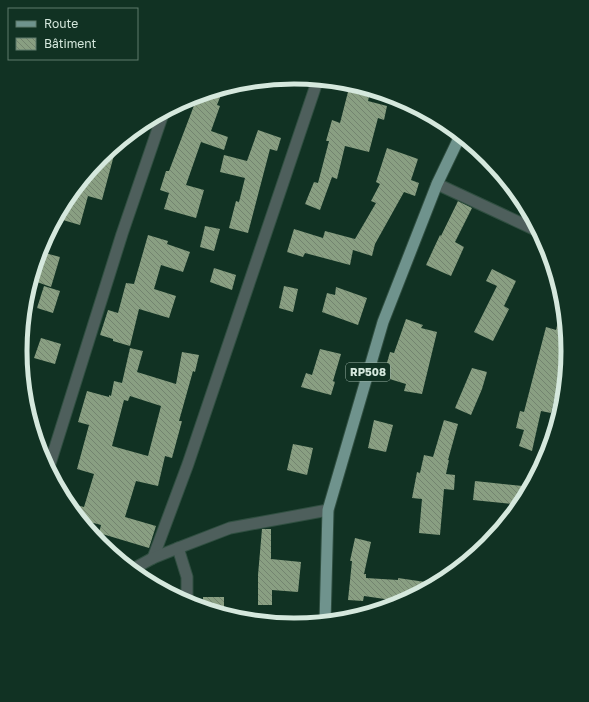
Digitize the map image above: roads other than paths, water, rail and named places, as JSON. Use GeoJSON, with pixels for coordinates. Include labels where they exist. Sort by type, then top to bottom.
{"type":"FeatureCollection","features":[{"type":"Feature","properties":{"kind":"main road","name":"RP508"},"geometry":{"type":"LineString","coordinates":[[325,616],[328,510],[383,322],[437,184],[458,140]]}},
{"type":"Feature","properties":{"kind":"street"},"geometry":{"type":"LineString","coordinates":[[153,558],[188,464],[316,84]]}},
{"type":"Feature","properties":{"kind":"street"},"geometry":{"type":"LineString","coordinates":[[51,461],[122,234],[161,119]]}},
{"type":"Feature","properties":{"kind":"street"},"geometry":{"type":"LineString","coordinates":[[437,184],[532,228]]}},
{"type":"Feature","properties":{"kind":"street"},"geometry":{"type":"LineString","coordinates":[[137,567],[153,558],[230,528],[328,510]]}},
{"type":"Feature","properties":{"kind":"street"},"geometry":{"type":"LineString","coordinates":[[178,548],[187,577],[187,596]]}}]}
